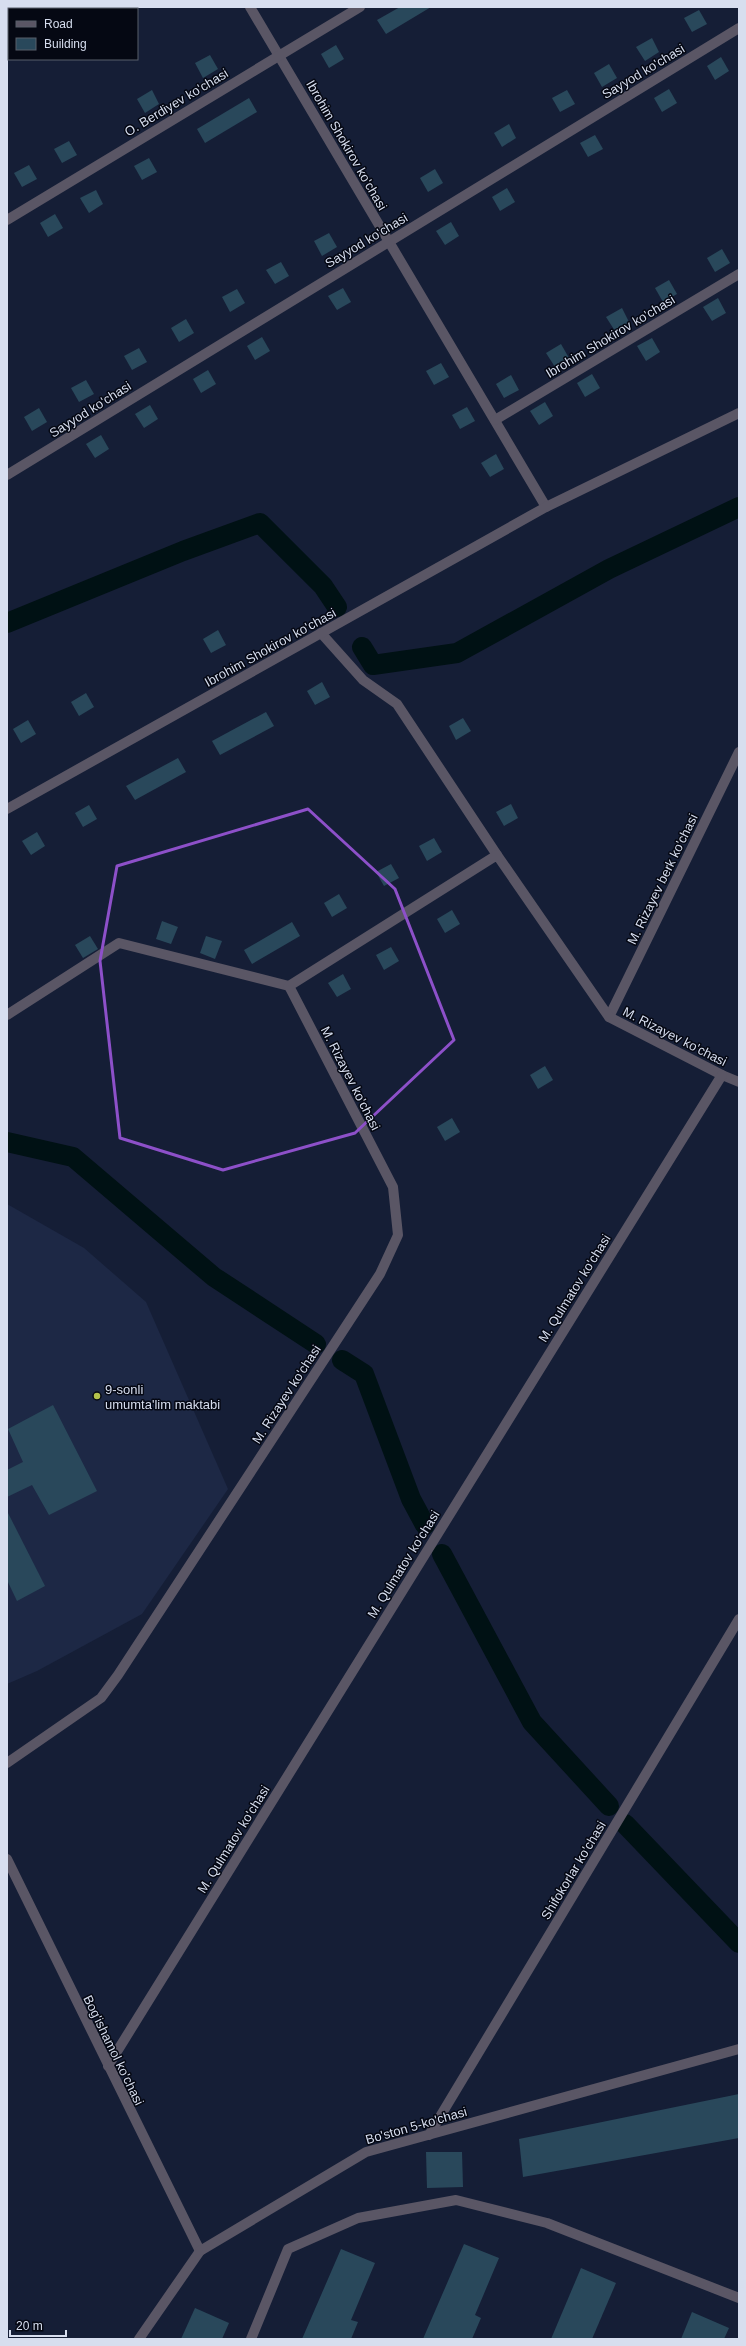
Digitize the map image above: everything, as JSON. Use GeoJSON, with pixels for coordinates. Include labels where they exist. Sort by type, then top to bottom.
{"type":"FeatureCollection","features":[{"type":"Feature","properties":{"kind":"street","name":"Ibrohim Shokirov ko'chasi"},"geometry":{"type":"LineString","coordinates":[[250,7],[546,507]]}},
{"type":"Feature","properties":{"kind":"street","name":"O. Berdiyev ko'chasi"},"geometry":{"type":"LineString","coordinates":[[7,220],[360,7]]}},
{"type":"Feature","properties":{"kind":"street","name":"Sayyod ko'chasi"},"geometry":{"type":"LineString","coordinates":[[7,475],[739,28]]}},
{"type":"Feature","properties":{"kind":"street","name":"Ibrohim Shokirov ko'chasi"},"geometry":{"type":"LineString","coordinates":[[495,420],[739,274]]}},
{"type":"Feature","properties":{"kind":"street","name":"Ibrohim Shokirov ko'chasi"},"geometry":{"type":"LineString","coordinates":[[7,809],[546,507],[739,413]]}},
{"type":"Feature","properties":{"kind":"street","name":"M. Rizayev ko'chasi"},"geometry":{"type":"LineString","coordinates":[[321,633],[362,680],[397,704],[497,855],[609,1017],[722,1075],[739,1082]]}},
{"type":"Feature","properties":{"kind":"street","name":"M. Rizayev berk ko'chasi"},"geometry":{"type":"LineString","coordinates":[[609,1017],[739,752]]}},
{"type":"Feature","properties":{"kind":"street"},"geometry":{"type":"LineString","coordinates":[[7,1015],[119,943],[289,986],[497,855]]}},
{"type":"Feature","properties":{"kind":"street","name":"M. Rizayev ko'chasi"},"geometry":{"type":"LineString","coordinates":[[7,1763],[101,1698],[118,1675],[380,1274],[398,1235],[393,1187],[289,986]]}},
{"type":"Feature","properties":{"kind":"street","name":"M. Qulmatov ko'chasi"},"geometry":{"type":"LineString","coordinates":[[108,2066],[722,1075]]}},
{"type":"Feature","properties":{"kind":"street","name":"Shifokorlar ko'chasi"},"geometry":{"type":"LineString","coordinates":[[429,2134],[739,1619]]}},
{"type":"Feature","properties":{"kind":"street","name":"Bog'ishamol ko'chasi"},"geometry":{"type":"LineString","coordinates":[[7,1859],[200,2251]]}},
{"type":"Feature","properties":{"kind":"street","name":"Bo'ston 5-ko'chasi"},"geometry":{"type":"LineString","coordinates":[[139,2339],[200,2251],[366,2152],[739,2049]]}},
{"type":"Feature","properties":{"kind":"street"},"geometry":{"type":"LineString","coordinates":[[251,2339],[288,2249],[358,2218],[456,2200],[547,2223],[739,2298]]}},
{"type":"Feature","properties":{"kind":"highlighted area"},"geometry":{"type":"Polygon","coordinates":[[[308,809],[395,889],[454,1040],[355,1133],[223,1170],[120,1138],[100,961],[117,866],[308,809]]]}},
{"type":"Feature","properties":{"kind":"shaded area","name":"9-sonli umumta'lim maktabi"},"geometry":{"type":"Polygon","coordinates":[[[7,1204],[84,1248],[146,1302],[228,1489],[142,1614],[37,1671],[7,1684],[7,1204]]]}},
{"type":"Feature","properties":{"kind":"building"},"geometry":{"type":"Polygon","coordinates":[[[400,7],[431,7],[386,34],[377,20],[400,7]]]}},
{"type":"Feature","properties":{"kind":"building"},"geometry":{"type":"Polygon","coordinates":[[[699,10],[707,24],[692,32],[684,18],[699,10]]]}},
{"type":"Feature","properties":{"kind":"building"},"geometry":{"type":"Polygon","coordinates":[[[652,38],[659,52],[645,61],[636,47],[652,38]]]}},
{"type":"Feature","properties":{"kind":"building"},"geometry":{"type":"Polygon","coordinates":[[[336,45],[344,59],[329,68],[321,54],[336,45]]]}},
{"type":"Feature","properties":{"kind":"building"},"geometry":{"type":"Polygon","coordinates":[[[210,55],[218,69],[203,78],[195,63],[210,55]]]}},
{"type":"Feature","properties":{"kind":"building"},"geometry":{"type":"Polygon","coordinates":[[[721,57],[729,71],[715,80],[707,66],[721,57]]]}},
{"type":"Feature","properties":{"kind":"building"},"geometry":{"type":"Polygon","coordinates":[[[609,64],[617,78],[602,87],[594,73],[609,64]]]}},
{"type":"Feature","properties":{"kind":"building"},"geometry":{"type":"Polygon","coordinates":[[[669,89],[677,103],[662,112],[654,98],[669,89]]]}},
{"type":"Feature","properties":{"kind":"building"},"geometry":{"type":"Polygon","coordinates":[[[152,90],[159,104],[145,113],[137,99],[152,90]]]}},
{"type":"Feature","properties":{"kind":"building"},"geometry":{"type":"Polygon","coordinates":[[[567,90],[575,104],[560,112],[552,98],[567,90]]]}},
{"type":"Feature","properties":{"kind":"building"},"geometry":{"type":"Polygon","coordinates":[[[249,98],[257,112],[205,143],[197,129],[249,98]]]}},
{"type":"Feature","properties":{"kind":"building"},"geometry":{"type":"Polygon","coordinates":[[[509,124],[516,138],[502,147],[494,133],[509,124]]]}},
{"type":"Feature","properties":{"kind":"building"},"geometry":{"type":"Polygon","coordinates":[[[595,135],[603,149],[588,157],[580,143],[595,135]]]}},
{"type":"Feature","properties":{"kind":"building"},"geometry":{"type":"Polygon","coordinates":[[[69,141],[77,155],[62,163],[54,149],[69,141]]]}},
{"type":"Feature","properties":{"kind":"building"},"geometry":{"type":"Polygon","coordinates":[[[149,158],[157,172],[142,180],[134,166],[149,158]]]}},
{"type":"Feature","properties":{"kind":"building"},"geometry":{"type":"Polygon","coordinates":[[[29,165],[37,179],[22,187],[14,173],[29,165]]]}},
{"type":"Feature","properties":{"kind":"building"},"geometry":{"type":"Polygon","coordinates":[[[435,169],[443,183],[428,192],[420,178],[435,169]]]}},
{"type":"Feature","properties":{"kind":"building"},"geometry":{"type":"Polygon","coordinates":[[[507,188],[515,202],[500,211],[492,197],[507,188]]]}},
{"type":"Feature","properties":{"kind":"building"},"geometry":{"type":"Polygon","coordinates":[[[96,190],[103,204],[89,213],[80,198],[96,190]]]}},
{"type":"Feature","properties":{"kind":"building"},"geometry":{"type":"Polygon","coordinates":[[[55,214],[63,228],[48,237],[40,223],[55,214]]]}},
{"type":"Feature","properties":{"kind":"building"},"geometry":{"type":"Polygon","coordinates":[[[451,222],[459,236],[445,245],[436,231],[451,222]]]}},
{"type":"Feature","properties":{"kind":"building"},"geometry":{"type":"Polygon","coordinates":[[[329,233],[337,247],[322,256],[314,241],[329,233]]]}},
{"type":"Feature","properties":{"kind":"building"},"geometry":{"type":"Polygon","coordinates":[[[722,249],[730,263],[715,272],[707,258],[722,249]]]}},
{"type":"Feature","properties":{"kind":"building"},"geometry":{"type":"Polygon","coordinates":[[[281,262],[289,276],[275,284],[266,270],[281,262]]]}},
{"type":"Feature","properties":{"kind":"building"},"geometry":{"type":"Polygon","coordinates":[[[669,280],[677,294],[663,302],[655,288],[669,280]]]}},
{"type":"Feature","properties":{"kind":"building"},"geometry":{"type":"Polygon","coordinates":[[[343,288],[351,302],[337,310],[328,296],[343,288]]]}},
{"type":"Feature","properties":{"kind":"building"},"geometry":{"type":"Polygon","coordinates":[[[237,289],[245,303],[230,312],[222,297],[237,289]]]}},
{"type":"Feature","properties":{"kind":"building"},"geometry":{"type":"Polygon","coordinates":[[[718,298],[726,313],[712,321],[703,307],[718,298]]]}},
{"type":"Feature","properties":{"kind":"building"},"geometry":{"type":"Polygon","coordinates":[[[622,308],[629,322],[615,331],[606,317],[622,308]]]}},
{"type":"Feature","properties":{"kind":"building"},"geometry":{"type":"Polygon","coordinates":[[[186,319],[194,333],[179,342],[171,328],[186,319]]]}},
{"type":"Feature","properties":{"kind":"building"},"geometry":{"type":"Polygon","coordinates":[[[262,337],[270,351],[255,360],[247,346],[262,337]]]}},
{"type":"Feature","properties":{"kind":"building"},"geometry":{"type":"Polygon","coordinates":[[[652,338],[660,352],[646,361],[637,346],[652,338]]]}},
{"type":"Feature","properties":{"kind":"building"},"geometry":{"type":"Polygon","coordinates":[[[561,344],[569,358],[555,367],[546,353],[561,344]]]}},
{"type":"Feature","properties":{"kind":"building"},"geometry":{"type":"Polygon","coordinates":[[[139,348],[147,362],[132,370],[124,356],[139,348]]]}},
{"type":"Feature","properties":{"kind":"building"},"geometry":{"type":"Polygon","coordinates":[[[441,363],[449,377],[434,385],[426,371],[441,363]]]}},
{"type":"Feature","properties":{"kind":"building"},"geometry":{"type":"Polygon","coordinates":[[[208,370],[216,384],[201,393],[193,379],[208,370]]]}},
{"type":"Feature","properties":{"kind":"building"},"geometry":{"type":"Polygon","coordinates":[[[592,374],[600,388],[585,397],[577,383],[592,374]]]}},
{"type":"Feature","properties":{"kind":"building"},"geometry":{"type":"Polygon","coordinates":[[[511,375],[519,390],[504,398],[496,384],[511,375]]]}},
{"type":"Feature","properties":{"kind":"building"},"geometry":{"type":"Polygon","coordinates":[[[86,380],[94,394],[79,402],[71,388],[86,380]]]}},
{"type":"Feature","properties":{"kind":"building"},"geometry":{"type":"Polygon","coordinates":[[[545,402],[553,416],[539,425],[530,411],[545,402]]]}},
{"type":"Feature","properties":{"kind":"building"},"geometry":{"type":"Polygon","coordinates":[[[150,405],[158,419],[144,428],[135,414],[150,405]]]}},
{"type":"Feature","properties":{"kind":"building"},"geometry":{"type":"Polygon","coordinates":[[[467,407],[475,421],[460,429],[452,415],[467,407]]]}},
{"type":"Feature","properties":{"kind":"building"},"geometry":{"type":"Polygon","coordinates":[[[39,408],[47,422],[32,431],[24,417],[39,408]]]}},
{"type":"Feature","properties":{"kind":"building"},"geometry":{"type":"Polygon","coordinates":[[[101,435],[109,449],[95,458],[86,444],[101,435]]]}},
{"type":"Feature","properties":{"kind":"building"},"geometry":{"type":"Polygon","coordinates":[[[496,454],[504,469],[490,477],[481,463],[496,454]]]}},
{"type":"Feature","properties":{"kind":"building"},"geometry":{"type":"Polygon","coordinates":[[[218,630],[226,645],[211,653],[203,639],[218,630]]]}},
{"type":"Feature","properties":{"kind":"building"},"geometry":{"type":"Polygon","coordinates":[[[322,682],[330,697],[315,705],[307,691],[322,682]]]}},
{"type":"Feature","properties":{"kind":"building"},"geometry":{"type":"Polygon","coordinates":[[[86,693],[94,707],[79,716],[71,702],[86,693]]]}},
{"type":"Feature","properties":{"kind":"building"},"geometry":{"type":"Polygon","coordinates":[[[266,712],[274,726],[220,755],[212,741],[266,712]]]}},
{"type":"Feature","properties":{"kind":"building"},"geometry":{"type":"Polygon","coordinates":[[[463,718],[471,731],[456,740],[449,726],[463,718]]]}},
{"type":"Feature","properties":{"kind":"building"},"geometry":{"type":"Polygon","coordinates":[[[28,720],[36,734],[21,743],[13,729],[28,720]]]}},
{"type":"Feature","properties":{"kind":"building"},"geometry":{"type":"Polygon","coordinates":[[[178,758],[186,772],[135,800],[126,786],[178,758]]]}},
{"type":"Feature","properties":{"kind":"building"},"geometry":{"type":"Polygon","coordinates":[[[511,804],[518,818],[504,826],[496,812],[511,804]]]}},
{"type":"Feature","properties":{"kind":"building"},"geometry":{"type":"Polygon","coordinates":[[[89,805],[97,819],[83,827],[75,813],[89,805]]]}},
{"type":"Feature","properties":{"kind":"building"},"geometry":{"type":"Polygon","coordinates":[[[37,832],[45,846],[31,855],[22,841],[37,832]]]}},
{"type":"Feature","properties":{"kind":"building"},"geometry":{"type":"Polygon","coordinates":[[[434,838],[442,852],[427,861],[419,846],[434,838]]]}},
{"type":"Feature","properties":{"kind":"building"},"geometry":{"type":"Polygon","coordinates":[[[391,864],[399,878],[384,886],[376,872],[391,864]]]}},
{"type":"Feature","properties":{"kind":"building"},"geometry":{"type":"Polygon","coordinates":[[[339,894],[347,908],[332,917],[324,903],[339,894]]]}},
{"type":"Feature","properties":{"kind":"building"},"geometry":{"type":"Polygon","coordinates":[[[452,910],[460,924],[445,933],[437,919],[452,910]]]}},
{"type":"Feature","properties":{"kind":"building"},"geometry":{"type":"Polygon","coordinates":[[[162,921],[178,927],[171,944],[156,939],[162,921]]]}},
{"type":"Feature","properties":{"kind":"building"},"geometry":{"type":"Polygon","coordinates":[[[292,922],[300,936],[252,964],[244,950],[292,922]]]}},
{"type":"Feature","properties":{"kind":"building"},"geometry":{"type":"Polygon","coordinates":[[[90,936],[98,949],[83,958],[75,945],[90,936]]]}},
{"type":"Feature","properties":{"kind":"building"},"geometry":{"type":"Polygon","coordinates":[[[206,936],[222,941],[215,959],[200,953],[206,936]]]}},
{"type":"Feature","properties":{"kind":"building"},"geometry":{"type":"Polygon","coordinates":[[[391,947],[399,961],[384,970],[376,955],[391,947]]]}},
{"type":"Feature","properties":{"kind":"building"},"geometry":{"type":"Polygon","coordinates":[[[343,974],[351,989],[337,997],[328,983],[343,974]]]}},
{"type":"Feature","properties":{"kind":"building"},"geometry":{"type":"Polygon","coordinates":[[[545,1066],[553,1080],[538,1089],[530,1075],[545,1066]]]}},
{"type":"Feature","properties":{"kind":"building"},"geometry":{"type":"Polygon","coordinates":[[[452,1118],[460,1132],[445,1141],[437,1127],[452,1118]]]}},
{"type":"Feature","properties":{"kind":"building"},"geometry":{"type":"Polygon","coordinates":[[[53,1405],[97,1491],[49,1515],[32,1485],[7,1497],[7,1470],[23,1462],[8,1429],[53,1405]]]}},
{"type":"Feature","properties":{"kind":"building"},"geometry":{"type":"Polygon","coordinates":[[[7,1511],[45,1586],[17,1601],[7,1580],[7,1511]]]}},
{"type":"Feature","properties":{"kind":"building"},"geometry":{"type":"Polygon","coordinates":[[[739,2094],[739,2138],[523,2177],[519,2139],[739,2094]]]}},
{"type":"Feature","properties":{"kind":"building"},"geometry":{"type":"Polygon","coordinates":[[[426,2152],[462,2152],[463,2187],[427,2188],[426,2152]]]}},
{"type":"Feature","properties":{"kind":"building"},"geometry":{"type":"Polygon","coordinates":[[[464,2244],[499,2258],[475,2315],[481,2318],[472,2339],[423,2339],[464,2244]]]}},
{"type":"Feature","properties":{"kind":"building"},"geometry":{"type":"Polygon","coordinates":[[[341,2249],[375,2263],[351,2320],[358,2322],[351,2339],[302,2339],[341,2249]]]}},
{"type":"Feature","properties":{"kind":"building"},"geometry":{"type":"Polygon","coordinates":[[[581,2268],[616,2283],[592,2339],[551,2339],[581,2268]]]}},
{"type":"Feature","properties":{"kind":"building"},"geometry":{"type":"Polygon","coordinates":[[[195,2308],[229,2323],[222,2339],[181,2339],[195,2308]]]}},
{"type":"Feature","properties":{"kind":"building"},"geometry":{"type":"Polygon","coordinates":[[[692,2312],[729,2328],[724,2339],[681,2339],[692,2312]]]}},
{"type":"Feature","properties":{"kind":"waterway"},"geometry":{"type":"LineString","coordinates":[[362,647],[373,665],[457,653],[609,569],[739,507]]}},
{"type":"Feature","properties":{"kind":"waterway"},"geometry":{"type":"LineString","coordinates":[[7,623],[183,551],[260,523],[323,586],[337,607]]}},
{"type":"Feature","properties":{"kind":"waterway"},"geometry":{"type":"LineString","coordinates":[[7,1142],[73,1157],[214,1277],[316,1344]]}},
{"type":"Feature","properties":{"kind":"waterway"},"geometry":{"type":"LineString","coordinates":[[342,1360],[364,1374],[411,1499],[425,1525]]}},
{"type":"Feature","properties":{"kind":"waterway"},"geometry":{"type":"LineString","coordinates":[[442,1554],[532,1722],[609,1806]]}},
{"type":"Feature","properties":{"kind":"waterway"},"geometry":{"type":"LineString","coordinates":[[625,1824],[739,1943]]}},
{"type":"Feature","properties":{"kind":"place","name":"9-sonli umumta'lim maktabi"},"geometry":{"type":"Point","coordinates":[97,1396]}}]}
